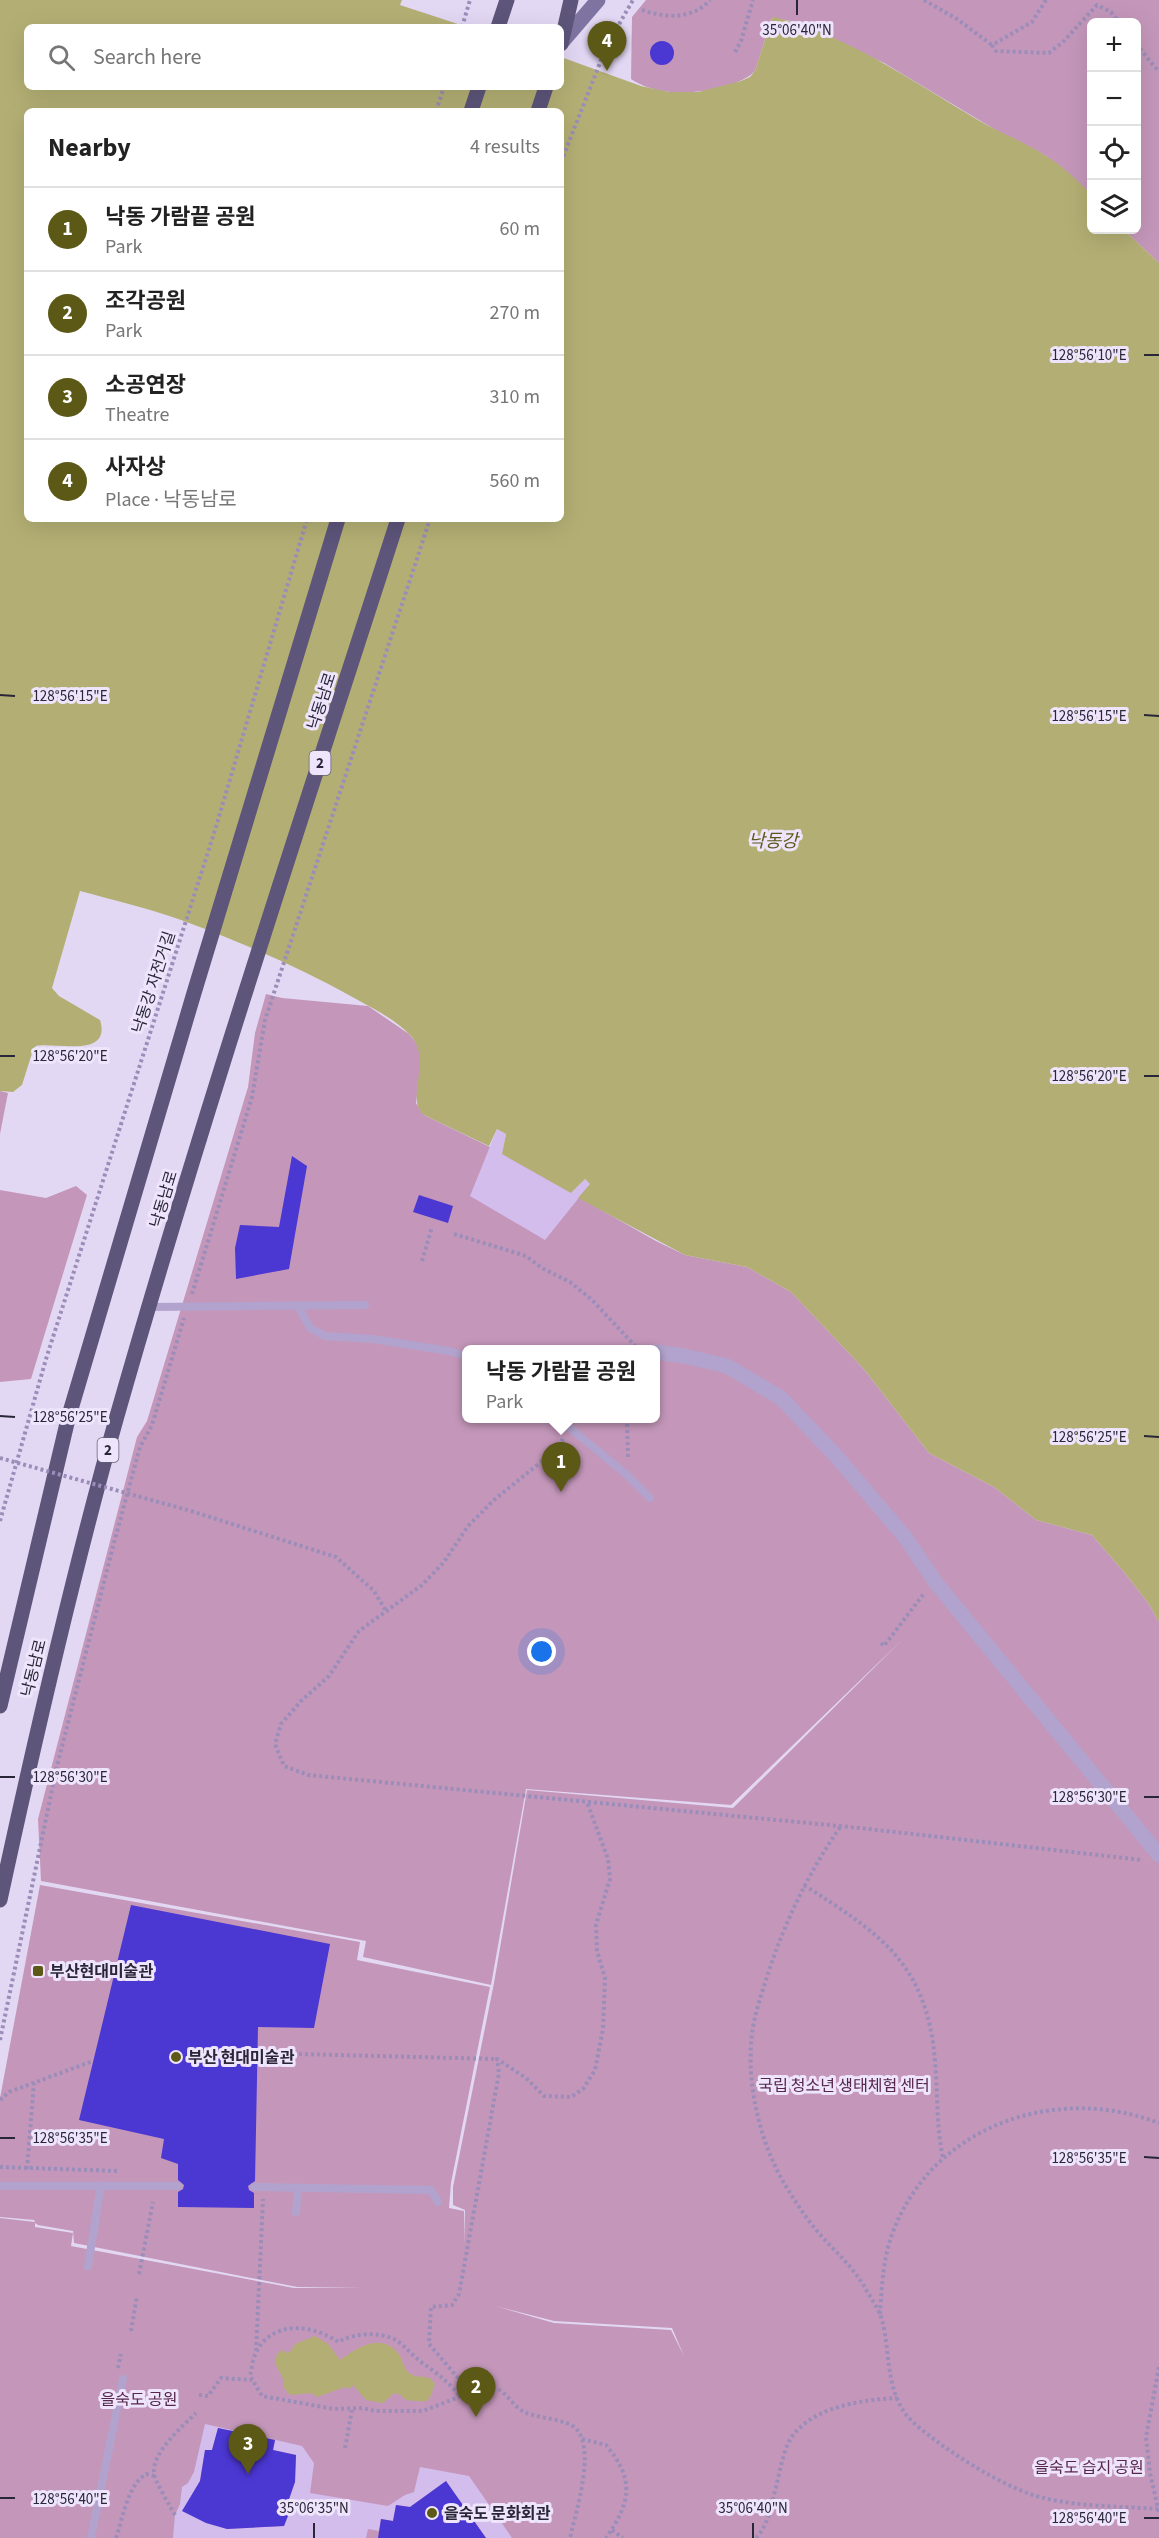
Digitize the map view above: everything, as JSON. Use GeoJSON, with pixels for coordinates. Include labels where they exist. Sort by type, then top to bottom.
{"type":"FeatureCollection","features":[{"type":"Feature","properties":{"kind":"main road"},"geometry":{"type":"LineString","coordinates":[[500,23],[507,0]]}},
{"type":"Feature","properties":{"kind":"main road"},"geometry":{"type":"LineString","coordinates":[[564,30],[571,0]]}},
{"type":"Feature","properties":{"kind":"main road"},"geometry":{"type":"LineString","coordinates":[[564,40],[598,0]]}},
{"type":"Feature","properties":{"kind":"main road"},"geometry":{"type":"LineString","coordinates":[[472,108],[478,90]]}},
{"type":"Feature","properties":{"kind":"main road"},"geometry":{"type":"LineString","coordinates":[[539,108],[545,90]]}},
{"type":"Feature","properties":{"kind":"main road","name":"낙동남로"},"geometry":{"type":"LineString","coordinates":[[0,1706],[68,1419],[337,522]]}},
{"type":"Feature","properties":{"kind":"main road","name":"낙동남로"},"geometry":{"type":"LineString","coordinates":[[0,1900],[47,1682],[149,1307],[241,1006],[397,522]]}},
{"type":"Feature","properties":{"kind":"street"},"geometry":{"type":"LineString","coordinates":[[660,1353],[726,1366],[781,1398],[837,1457],[905,1537],[934,1580],[1153,1858]]}},
{"type":"Feature","properties":{"kind":"lane"},"geometry":{"type":"LineString","coordinates":[[149,1307],[365,1305]]}},
{"type":"Feature","properties":{"kind":"lane"},"geometry":{"type":"LineString","coordinates":[[298,1306],[310,1328],[325,1336],[373,1339],[462,1355]]}},
{"type":"Feature","properties":{"kind":"lane"},"geometry":{"type":"LineString","coordinates":[[564,1423],[627,1475],[650,1498]]}},
{"type":"Feature","properties":{"kind":"lane"},"geometry":{"type":"LineString","coordinates":[[87,2266],[101,2185]]}},
{"type":"Feature","properties":{"kind":"lane"},"geometry":{"type":"LineString","coordinates":[[0,2186],[178,2186]]}},
{"type":"Feature","properties":{"kind":"lane"},"geometry":{"type":"LineString","coordinates":[[254,2187],[431,2190],[438,2202]]}},
{"type":"Feature","properties":{"kind":"lane"},"geometry":{"type":"LineString","coordinates":[[296,2212],[298,2188]]}},
{"type":"Feature","properties":{"kind":"lane"},"geometry":{"type":"LineString","coordinates":[[91,2538],[123,2379]]}},
{"type":"Feature","properties":{"kind":"path"},"geometry":{"type":"LineString","coordinates":[[463,24],[470,0]]}},
{"type":"Feature","properties":{"kind":"path"},"geometry":{"type":"LineString","coordinates":[[564,154],[607,45],[633,0]]}},
{"type":"Feature","properties":{"kind":"path"},"geometry":{"type":"LineString","coordinates":[[642,10],[658,16],[675,16],[689,13],[710,0]]}},
{"type":"Feature","properties":{"kind":"path"},"geometry":{"type":"LineString","coordinates":[[735,52],[741,41],[753,0]]}},
{"type":"Feature","properties":{"kind":"path"},"geometry":{"type":"LineString","coordinates":[[924,0],[957,20],[992,45],[996,51],[1049,53],[1063,42],[1097,5],[1111,12],[1116,18]]}},
{"type":"Feature","properties":{"kind":"path"},"geometry":{"type":"LineString","coordinates":[[992,45],[1032,22],[1046,0]]}},
{"type":"Feature","properties":{"kind":"path"},"geometry":{"type":"LineString","coordinates":[[1141,49],[1159,72]]}},
{"type":"Feature","properties":{"kind":"path"},"geometry":{"type":"LineString","coordinates":[[437,108],[443,90]]}},
{"type":"Feature","properties":{"kind":"path","name":"낙동강 자전거길"},"geometry":{"type":"LineString","coordinates":[[0,1521],[46,1359],[215,830],[306,522]]}},
{"type":"Feature","properties":{"kind":"path"},"geometry":{"type":"LineString","coordinates":[[191,1297],[252,1097],[260,1043],[269,1006],[429,522]]}},
{"type":"Feature","properties":{"kind":"path"},"geometry":{"type":"LineString","coordinates":[[422,1261],[432,1227]]}},
{"type":"Feature","properties":{"kind":"path"},"geometry":{"type":"LineString","coordinates":[[454,1234],[526,1256],[542,1268],[570,1282],[592,1300],[634,1345]]}},
{"type":"Feature","properties":{"kind":"path"},"geometry":{"type":"LineString","coordinates":[[0,2040],[57,1766],[140,1448],[152,1425],[187,1308]]}},
{"type":"Feature","properties":{"kind":"path"},"geometry":{"type":"LineString","coordinates":[[627,1423],[628,1460]]}},
{"type":"Feature","properties":{"kind":"path"},"geometry":{"type":"LineString","coordinates":[[572,1429],[552,1453],[494,1500],[468,1526],[444,1562],[422,1585],[359,1631],[329,1676],[301,1701],[281,1724],[275,1744],[284,1766],[308,1775],[1153,1858]]}},
{"type":"Feature","properties":{"kind":"path"},"geometry":{"type":"LineString","coordinates":[[0,1458],[191,1511],[336,1557],[374,1591],[386,1611]]}},
{"type":"Feature","properties":{"kind":"path"},"geometry":{"type":"LineString","coordinates":[[881,1643],[884,1646],[934,1580]]}},
{"type":"Feature","properties":{"kind":"path"},"geometry":{"type":"LineString","coordinates":[[257,2053],[497,2059],[526,2078],[543,2096],[571,2097],[583,2089],[595,2070],[603,2029],[605,1978],[597,1951],[596,1925],[610,1879],[608,1859],[588,1802]]}},
{"type":"Feature","properties":{"kind":"path"},"geometry":{"type":"LineString","coordinates":[[841,1827],[804,1885],[778,1941],[755,2016],[751,2046],[755,2097],[766,2144],[783,2182],[801,2211],[862,2284],[880,2315]]}},
{"type":"Feature","properties":{"kind":"path"},"geometry":{"type":"LineString","coordinates":[[804,1885],[883,1940],[898,1956],[915,1984],[931,2027],[937,2078],[938,2129],[943,2158]]}},
{"type":"Feature","properties":{"kind":"path"},"geometry":{"type":"LineString","coordinates":[[470,2392],[429,2344],[430,2307],[452,2305],[459,2294],[499,2073],[497,2059]]}},
{"type":"Feature","properties":{"kind":"path"},"geometry":{"type":"LineString","coordinates":[[0,2100],[9,2092],[93,2061]]}},
{"type":"Feature","properties":{"kind":"path"},"geometry":{"type":"LineString","coordinates":[[27,2168],[34,2083]]}},
{"type":"Feature","properties":{"kind":"path"},"geometry":{"type":"LineString","coordinates":[[1159,2123],[1123,2112],[1051,2110],[1014,2119],[977,2133],[943,2158],[920,2182],[894,2229],[884,2270],[880,2315],[888,2367],[897,2398],[911,2421],[962,2459],[990,2476],[1032,2494],[1057,2500],[1158,2511],[1146,2438],[1159,2367]]}},
{"type":"Feature","properties":{"kind":"path"},"geometry":{"type":"LineString","coordinates":[[0,2167],[130,2171]]}},
{"type":"Feature","properties":{"kind":"path"},"geometry":{"type":"LineString","coordinates":[[264,2188],[256,2351],[250,2376],[262,2396],[301,2404],[352,2410],[363,2408],[375,2411],[423,2411],[459,2395],[482,2388],[500,2390],[522,2411],[572,2424],[582,2439],[585,2463],[570,2538]]}},
{"type":"Feature","properties":{"kind":"path"},"geometry":{"type":"LineString","coordinates":[[139,2274],[153,2202]]}},
{"type":"Feature","properties":{"kind":"path"},"geometry":{"type":"LineString","coordinates":[[131,2331],[137,2296]]}},
{"type":"Feature","properties":{"kind":"path"},"geometry":{"type":"LineString","coordinates":[[256,2351],[264,2340],[296,2327],[312,2328],[327,2334],[338,2342],[348,2336],[378,2334],[396,2341],[440,2373],[459,2395]]}},
{"type":"Feature","properties":{"kind":"path"},"geometry":{"type":"LineString","coordinates":[[199,2395],[208,2396],[221,2378],[252,2380]]}},
{"type":"Feature","properties":{"kind":"path"},"geometry":{"type":"LineString","coordinates":[[756,2538],[768,2520],[782,2463],[791,2438],[805,2424],[826,2412],[852,2403],[897,2398]]}},
{"type":"Feature","properties":{"kind":"path"},"geometry":{"type":"LineString","coordinates":[[345,2448],[352,2410]]}},
{"type":"Feature","properties":{"kind":"path"},"geometry":{"type":"LineString","coordinates":[[175,2515],[154,2476],[154,2464],[167,2442],[195,2413]]}},
{"type":"Feature","properties":{"kind":"path"},"geometry":{"type":"LineString","coordinates":[[582,2439],[606,2445],[625,2473],[626,2489],[623,2511],[606,2538]]}},
{"type":"Feature","properties":{"kind":"path"},"geometry":{"type":"LineString","coordinates":[[117,2538],[129,2496],[146,2474],[154,2476]]}},
{"type":"Feature","properties":{"kind":"path"},"geometry":{"type":"LineString","coordinates":[[612,2530],[623,2538]]}},
{"type":"Feature","properties":{"kind":"green space"},"geometry":{"type":"Polygon","coordinates":[[[646,0],[1159,0],[1159,263],[1128,234],[1141,234],[1141,18],[1087,18],[1087,191],[1046,156],[999,132],[884,63],[791,21],[772,18],[755,71],[748,77],[703,91],[679,93],[649,88],[631,79],[632,17],[646,0]]]}},
{"type":"Feature","properties":{"kind":"green space"},"geometry":{"type":"Polygon","coordinates":[[[266,994],[282,998],[368,1006],[409,1034],[419,1046],[421,1063],[416,1103],[424,1115],[488,1146],[685,1255],[747,1267],[791,1292],[863,1368],[929,1453],[994,1487],[1036,1520],[1092,1535],[1149,1604],[1159,1622],[1159,2538],[0,2538],[0,2218],[35,2222],[34,2220],[0,2217],[0,2098],[40,1885],[360,1942],[357,1960],[490,1987],[451,2183],[449,2208],[464,2211],[464,2244],[465,2210],[453,2205],[453,2187],[494,1983],[527,1790],[733,1808],[903,1639],[731,1805],[526,1789],[491,1985],[363,1957],[366,1941],[41,1881],[38,1819],[137,1437],[147,1421],[248,1087],[255,1033],[266,994]],[[35,2223],[35,2227],[73,2233],[71,2246],[294,2288],[363,2288],[297,2287],[74,2243],[73,2231],[35,2223]],[[495,2306],[554,2323],[671,2330],[684,2356],[672,2328],[554,2321],[495,2306]]]}},
{"type":"Feature","properties":{"kind":"green space"},"geometry":{"type":"Polygon","coordinates":[[[0,1091],[8,1093],[0,1134],[0,1091]]]}},
{"type":"Feature","properties":{"kind":"green space"},"geometry":{"type":"Polygon","coordinates":[[[76,1186],[87,1195],[31,1379],[0,1382],[0,1190],[46,1198],[76,1186]]]}},
{"type":"Feature","properties":{"kind":"shaded area"},"geometry":{"type":"Polygon","coordinates":[[[497,1129],[506,1134],[502,1154],[571,1193],[585,1179],[590,1184],[545,1240],[470,1196],[497,1129]]]}},
{"type":"Feature","properties":{"kind":"shaded area"},"geometry":{"type":"Polygon","coordinates":[[[205,2424],[302,2446],[314,2463],[310,2493],[388,2506],[414,2492],[420,2467],[469,2476],[512,2538],[486,2538],[446,2481],[410,2507],[396,2505],[393,2521],[381,2519],[379,2531],[368,2529],[366,2538],[173,2538],[175,2515],[180,2504],[182,2487],[188,2483],[194,2472],[205,2424]],[[218,2428],[212,2450],[205,2450],[200,2481],[183,2510],[227,2529],[284,2526],[293,2503],[288,2502],[295,2482],[296,2455],[273,2450],[275,2440],[218,2428]]]}},
{"type":"Feature","properties":{"kind":"water","name":"낙동강"},"geometry":{"type":"Polygon","coordinates":[[[0,0],[402,0],[400,5],[458,24],[24,24],[24,90],[564,90],[564,58],[641,86],[669,92],[698,92],[750,77],[755,71],[774,17],[828,35],[854,47],[978,120],[1030,146],[1052,160],[1087,190],[1087,234],[1128,234],[1159,263],[1159,1622],[1149,1604],[1092,1535],[1036,1520],[994,1487],[929,1453],[863,1368],[791,1292],[747,1267],[685,1255],[578,1198],[590,1184],[585,1179],[571,1193],[502,1154],[506,1134],[497,1129],[489,1146],[424,1115],[417,1099],[419,1056],[417,1045],[410,1035],[392,1020],[370,1007],[270,956],[169,916],[80,891],[52,988],[59,996],[100,1020],[101,1032],[98,1040],[90,1044],[36,1046],[22,1085],[13,1092],[0,1091],[0,0]]]}},
{"type":"Feature","properties":{"kind":"water"},"geometry":{"type":"Polygon","coordinates":[[[315,2336],[328,2344],[340,2360],[369,2344],[384,2344],[391,2347],[400,2355],[409,2373],[431,2379],[435,2384],[431,2396],[427,2401],[406,2400],[394,2393],[383,2403],[366,2400],[353,2385],[349,2389],[345,2387],[317,2397],[311,2393],[290,2395],[284,2388],[284,2381],[275,2363],[277,2354],[283,2350],[286,2353],[290,2352],[295,2344],[315,2336]]]}},
{"type":"Feature","properties":{"kind":"building"},"geometry":{"type":"Polygon","coordinates":[[[662,41],[667,42],[673,48],[673,58],[667,64],[662,65],[657,64],[651,58],[650,53],[651,48],[657,42],[662,41]]]}},
{"type":"Feature","properties":{"kind":"building"},"geometry":{"type":"Polygon","coordinates":[[[292,1156],[307,1166],[289,1269],[236,1279],[235,1248],[240,1225],[279,1227],[292,1156]]]}},
{"type":"Feature","properties":{"kind":"building"},"geometry":{"type":"Polygon","coordinates":[[[419,1195],[453,1206],[448,1223],[413,1212],[419,1195]]]}},
{"type":"Feature","properties":{"kind":"building","name":"부산 현대미술관"},"geometry":{"type":"Polygon","coordinates":[[[131,1905],[330,1944],[314,2028],[258,2027],[255,2181],[248,2186],[249,2190],[254,2193],[254,2208],[178,2207],[178,2192],[183,2189],[184,2185],[178,2180],[178,2164],[161,2158],[164,2139],[79,2120],[131,1905]]]}},
{"type":"Feature","properties":{"kind":"building"},"geometry":{"type":"Polygon","coordinates":[[[218,2428],[275,2440],[273,2450],[296,2455],[295,2482],[288,2502],[293,2503],[284,2526],[227,2529],[206,2523],[182,2511],[200,2481],[205,2450],[212,2450],[218,2428]]]}},
{"type":"Feature","properties":{"kind":"building","name":"을숙도 문화회관"},"geometry":{"type":"Polygon","coordinates":[[[446,2481],[486,2538],[378,2538],[381,2519],[393,2521],[396,2505],[410,2507],[446,2481]]]}},
{"type":"Feature","properties":{"kind":"place","name":"사자상"},"geometry":{"type":"Point","coordinates":[607,71]}},
{"type":"Feature","properties":{"kind":"place","name":"낙동 가람끝 공원"},"geometry":{"type":"Point","coordinates":[561,1492]}},
{"type":"Feature","properties":{"kind":"place","name":"부산현대미술관"},"geometry":{"type":"Point","coordinates":[38,1971]}},
{"type":"Feature","properties":{"kind":"place","name":"부산 현대미술관"},"geometry":{"type":"Point","coordinates":[176,2057]}},
{"type":"Feature","properties":{"kind":"place","name":"조각공원"},"geometry":{"type":"Point","coordinates":[476,2417]}},
{"type":"Feature","properties":{"kind":"place","name":"소공연장"},"geometry":{"type":"Point","coordinates":[248,2474]}},
{"type":"Feature","properties":{"kind":"place","name":"을숙도 문화회관"},"geometry":{"type":"Point","coordinates":[432,2513]}},
{"type":"Feature","properties":{"kind":"park label","name":"국립 청소년 생태체험 센터"},"geometry":{"type":"Point","coordinates":[844,2085]}},
{"type":"Feature","properties":{"kind":"park label","name":"을숙도 공원"},"geometry":{"type":"Point","coordinates":[139,2399]}},
{"type":"Feature","properties":{"kind":"park label","name":"을숙도 습지 공원"},"geometry":{"type":"Point","coordinates":[1089,2467]}}]}
